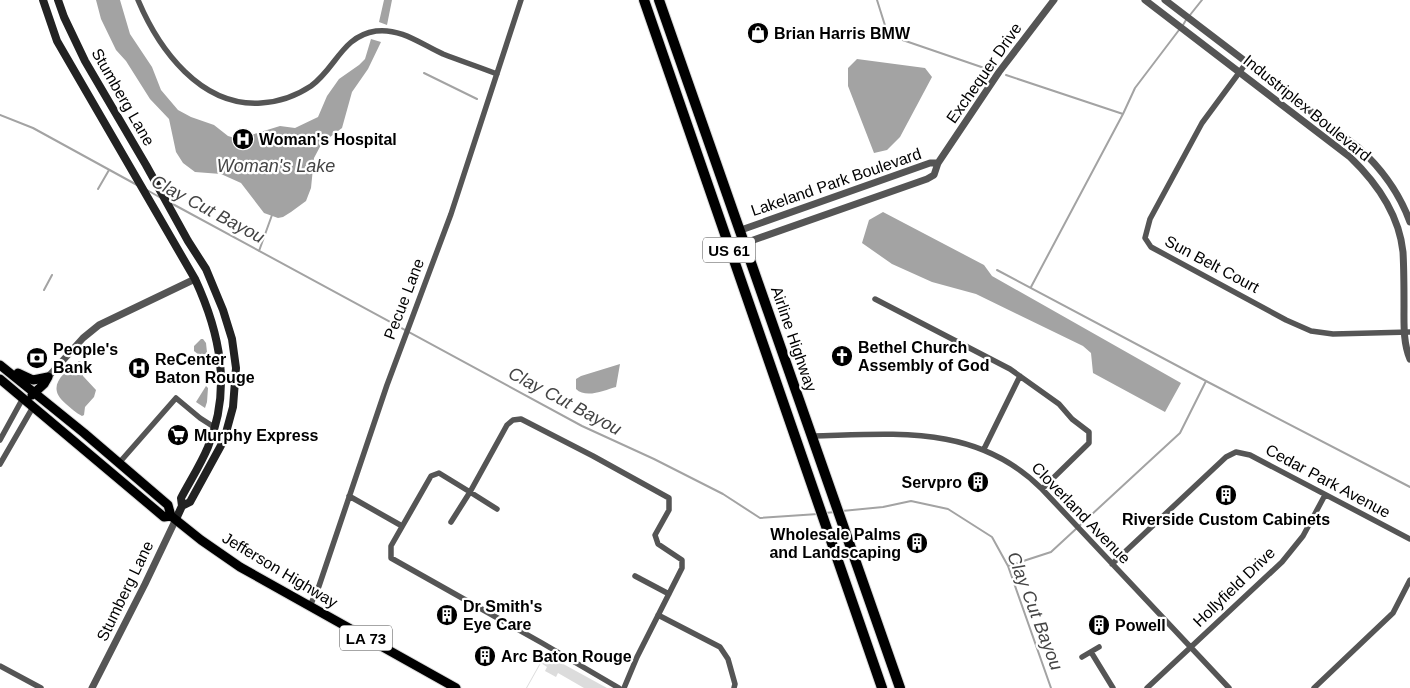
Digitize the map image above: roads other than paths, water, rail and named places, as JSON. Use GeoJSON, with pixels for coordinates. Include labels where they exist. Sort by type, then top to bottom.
{"type":"FeatureCollection","features":[{"type":"Feature","properties":{"kind":"highway","name":"Airline Highway"},"geometry":{"type":"LineString","coordinates":[[644,0],[882,688]]}},
{"type":"Feature","properties":{"kind":"highway","name":"Airline Highway"},"geometry":{"type":"LineString","coordinates":[[659,0],[900,688]]}},
{"type":"Feature","properties":{"kind":"highway"},"geometry":{"type":"LineString","coordinates":[[701,168],[716,164]]}},
{"type":"Feature","properties":{"kind":"highway"},"geometry":{"type":"LineString","coordinates":[[724,235],[741,230]]}},
{"type":"Feature","properties":{"kind":"highway"},"geometry":{"type":"LineString","coordinates":[[729,247],[745,243]]}},
{"type":"Feature","properties":{"kind":"highway"},"geometry":{"type":"LineString","coordinates":[[796,442],[813,436]]}},
{"type":"Feature","properties":{"kind":"highway"},"geometry":{"type":"LineString","coordinates":[[865,638],[881,633]]}},
{"type":"Feature","properties":{"kind":"main road","name":"Stumberg Lane"},"geometry":{"type":"LineString","coordinates":[[43,0],[57,41],[195,279],[213,322],[219,348],[222,387],[208,446],[181,498],[182,506]]}},
{"type":"Feature","properties":{"kind":"main road","name":"Stumberg Lane"},"geometry":{"type":"LineString","coordinates":[[58,0],[64,17],[85,60],[188,241],[206,268],[221,305],[232,340],[236,368],[233,407],[224,440],[190,502],[182,506],[174,517]]}},
{"type":"Feature","properties":{"kind":"main road"},"geometry":{"type":"LineString","coordinates":[[200,289],[209,288],[216,301],[221,305]]}},
{"type":"Feature","properties":{"kind":"main road"},"geometry":{"type":"LineString","coordinates":[[219,348],[223,351],[224,364],[227,367],[236,368]]}},
{"type":"Feature","properties":{"kind":"main road"},"geometry":{"type":"LineString","coordinates":[[0,359],[29,380],[48,377]]}},
{"type":"Feature","properties":{"kind":"main road","name":"Jefferson Highway"},"geometry":{"type":"LineString","coordinates":[[0,365],[36,393],[168,505],[174,517],[231,561],[456,688]]}},
{"type":"Feature","properties":{"kind":"main road"},"geometry":{"type":"LineString","coordinates":[[0,372],[30,395],[36,393],[48,377]]}},
{"type":"Feature","properties":{"kind":"main road","name":"Jefferson Highway"},"geometry":{"type":"LineString","coordinates":[[0,379],[164,517],[174,517]]}},
{"type":"Feature","properties":{"kind":"main road"},"geometry":{"type":"LineString","coordinates":[[23,398],[39,405],[75,432],[84,433]]}},
{"type":"Feature","properties":{"kind":"street"},"geometry":{"type":"LineString","coordinates":[[138,0],[148,22],[159,39],[186,72],[208,90],[222,98],[239,102],[266,103],[292,97],[320,79],[350,42],[364,34],[377,31],[400,33],[444,54],[497,74]]}},
{"type":"Feature","properties":{"kind":"street","name":"Pecue Lane"},"geometry":{"type":"LineString","coordinates":[[310,606],[319,586],[401,346],[451,214],[521,0]]}},
{"type":"Feature","properties":{"kind":"street","name":"Exchequer Drive"},"geometry":{"type":"LineString","coordinates":[[938,163],[999,72],[1054,0]]}},
{"type":"Feature","properties":{"kind":"street","name":"Industriplex Boulevard"},"geometry":{"type":"LineString","coordinates":[[1145,0],[1350,157],[1380,190],[1396,222],[1403,251],[1410,359]]}},
{"type":"Feature","properties":{"kind":"street","name":"Industriplex Boulevard"},"geometry":{"type":"LineString","coordinates":[[1165,0],[1359,148],[1378,165],[1392,184],[1409,220]]}},
{"type":"Feature","properties":{"kind":"street","name":"Sun Belt Court"},"geometry":{"type":"LineString","coordinates":[[1247,62],[1202,122],[1150,219],[1144,236],[1151,247],[1286,320],[1311,330],[1333,334],[1407,332]]}},
{"type":"Feature","properties":{"kind":"street","name":"Lakeland Park Boulevard"},"geometry":{"type":"LineString","coordinates":[[741,230],[850,193],[930,163],[938,163],[934,175],[918,182],[745,243]]}},
{"type":"Feature","properties":{"kind":"street"},"geometry":{"type":"LineString","coordinates":[[913,170],[918,182]]}},
{"type":"Feature","properties":{"kind":"street"},"geometry":{"type":"LineString","coordinates":[[850,193],[854,205]]}},
{"type":"Feature","properties":{"kind":"street"},"geometry":{"type":"LineString","coordinates":[[804,208],[808,221]]}},
{"type":"Feature","properties":{"kind":"street"},"geometry":{"type":"LineString","coordinates":[[776,218],[780,231]]}},
{"type":"Feature","properties":{"kind":"street"},"geometry":{"type":"LineString","coordinates":[[1396,222],[1409,220]]}},
{"type":"Feature","properties":{"kind":"street"},"geometry":{"type":"LineString","coordinates":[[48,377],[89,332],[99,325],[195,279]]}},
{"type":"Feature","properties":{"kind":"street"},"geometry":{"type":"LineString","coordinates":[[875,299],[1010,369],[1059,404],[1072,419],[1089,432],[1089,443],[1042,489]]}},
{"type":"Feature","properties":{"kind":"street"},"geometry":{"type":"LineString","coordinates":[[984,449],[1020,376]]}},
{"type":"Feature","properties":{"kind":"street"},"geometry":{"type":"LineString","coordinates":[[0,440],[23,398]]}},
{"type":"Feature","properties":{"kind":"street"},"geometry":{"type":"LineString","coordinates":[[119,463],[176,398],[214,427]]}},
{"type":"Feature","properties":{"kind":"street"},"geometry":{"type":"LineString","coordinates":[[0,464],[33,407]]}},
{"type":"Feature","properties":{"kind":"street"},"geometry":{"type":"LineString","coordinates":[[450,522],[470,492],[507,425],[513,420],[521,419],[668,498],[669,510],[656,536],[658,544],[682,560],[682,568],[624,688]]}},
{"type":"Feature","properties":{"kind":"street","name":"Cloverland Avenue"},"geometry":{"type":"LineString","coordinates":[[813,436],[883,434],[938,438],[958,441],[984,449],[1011,463],[1042,489],[1229,688]]}},
{"type":"Feature","properties":{"kind":"street","name":"Cedar Park Avenue"},"geometry":{"type":"LineString","coordinates":[[1112,564],[1226,457],[1240,452],[1250,455],[1410,539]]}},
{"type":"Feature","properties":{"kind":"street"},"geometry":{"type":"LineString","coordinates":[[497,509],[439,473],[431,476],[391,546],[391,558],[542,642],[619,688]]}},
{"type":"Feature","properties":{"kind":"street","name":"Hollyfield Drive"},"geometry":{"type":"LineString","coordinates":[[1147,688],[1287,556],[1303,536],[1325,495]]}},
{"type":"Feature","properties":{"kind":"street"},"geometry":{"type":"LineString","coordinates":[[349,496],[402,526]]}},
{"type":"Feature","properties":{"kind":"street","name":"Stumberg Lane"},"geometry":{"type":"LineString","coordinates":[[92,688],[145,584],[174,517]]}},
{"type":"Feature","properties":{"kind":"street"},"geometry":{"type":"LineString","coordinates":[[635,576],[669,594]]}},
{"type":"Feature","properties":{"kind":"street"},"geometry":{"type":"LineString","coordinates":[[1314,688],[1393,613],[1410,580]]}},
{"type":"Feature","properties":{"kind":"street"},"geometry":{"type":"LineString","coordinates":[[658,615],[720,647],[728,659],[735,684],[734,688]]}},
{"type":"Feature","properties":{"kind":"street"},"geometry":{"type":"LineString","coordinates":[[1082,657],[1099,647]]}},
{"type":"Feature","properties":{"kind":"street"},"geometry":{"type":"LineString","coordinates":[[1090,652],[1113,688]]}},
{"type":"Feature","properties":{"kind":"street"},"geometry":{"type":"LineString","coordinates":[[0,666],[41,688]]}},
{"type":"Feature","properties":{"kind":"water","name":"Woman's Lake"},"geometry":{"type":"Polygon","coordinates":[[[96,0],[120,0],[130,34],[152,67],[161,90],[178,110],[214,125],[228,136],[238,139],[280,126],[295,128],[318,117],[327,96],[339,79],[365,59],[371,39],[381,42],[368,69],[352,92],[342,128],[322,143],[314,158],[311,188],[306,201],[283,217],[278,218],[264,213],[241,183],[221,174],[195,172],[183,163],[176,152],[169,119],[150,99],[126,61],[116,50],[101,19],[96,0]]]}},
{"type":"Feature","properties":{"kind":"water"},"geometry":{"type":"Polygon","coordinates":[[[384,0],[392,0],[387,25],[379,22],[384,0]]]}},
{"type":"Feature","properties":{"kind":"water"},"geometry":{"type":"Polygon","coordinates":[[[857,59],[925,68],[932,77],[900,137],[887,150],[874,153],[848,86],[848,68],[857,59]]]}},
{"type":"Feature","properties":{"kind":"water"},"geometry":{"type":"Polygon","coordinates":[[[883,212],[984,265],[992,276],[1181,383],[1165,412],[1093,373],[1091,353],[1083,346],[976,294],[932,282],[892,264],[862,243],[869,220],[883,212]]]}},
{"type":"Feature","properties":{"kind":"water"},"geometry":{"type":"Polygon","coordinates":[[[201,339],[206,343],[208,362],[194,351],[194,346],[201,339]]]}},
{"type":"Feature","properties":{"kind":"water"},"geometry":{"type":"Polygon","coordinates":[[[79,361],[81,362],[83,376],[96,390],[94,397],[85,407],[84,415],[82,416],[66,404],[57,392],[57,386],[62,375],[79,361]]]}},
{"type":"Feature","properties":{"kind":"water"},"geometry":{"type":"Polygon","coordinates":[[[620,364],[616,387],[590,394],[576,389],[576,379],[581,376],[620,364]]]}},
{"type":"Feature","properties":{"kind":"water"},"geometry":{"type":"Polygon","coordinates":[[[206,386],[208,388],[205,408],[196,402],[206,386]]]}},
{"type":"Feature","properties":{"kind":"waterway"},"geometry":{"type":"LineString","coordinates":[[877,0],[888,35],[993,71]]}},
{"type":"Feature","properties":{"kind":"waterway"},"geometry":{"type":"LineString","coordinates":[[1190,15],[1202,0]]}},
{"type":"Feature","properties":{"kind":"waterway"},"geometry":{"type":"LineString","coordinates":[[1183,25],[1186,20]]}},
{"type":"Feature","properties":{"kind":"waterway"},"geometry":{"type":"LineString","coordinates":[[1123,114],[1135,88],[1179,30]]}},
{"type":"Feature","properties":{"kind":"waterway"},"geometry":{"type":"LineString","coordinates":[[424,73],[477,99]]}},
{"type":"Feature","properties":{"kind":"waterway"},"geometry":{"type":"LineString","coordinates":[[1006,75],[1123,114],[1031,287]]}},
{"type":"Feature","properties":{"kind":"waterway","name":"Clay Cut Bayou"},"geometry":{"type":"LineString","coordinates":[[0,115],[33,128],[137,185]]}},
{"type":"Feature","properties":{"kind":"waterway"},"geometry":{"type":"LineString","coordinates":[[98,189],[109,170]]}},
{"type":"Feature","properties":{"kind":"waterway","name":"Clay Cut Bayou"},"geometry":{"type":"LineString","coordinates":[[147,190],[161,198]]}},
{"type":"Feature","properties":{"kind":"waterway","name":"Clay Cut Bayou"},"geometry":{"type":"LineString","coordinates":[[169,202],[582,426],[654,459],[723,494],[760,518],[818,514]]}},
{"type":"Feature","properties":{"kind":"waterway"},"geometry":{"type":"LineString","coordinates":[[259,251],[272,215]]}},
{"type":"Feature","properties":{"kind":"waterway"},"geometry":{"type":"LineString","coordinates":[[997,270],[1206,381]]}},
{"type":"Feature","properties":{"kind":"waterway"},"geometry":{"type":"LineString","coordinates":[[44,290],[52,275]]}},
{"type":"Feature","properties":{"kind":"waterway"},"geometry":{"type":"LineString","coordinates":[[1008,566],[1051,552],[1180,433],[1206,381],[1410,487]]}},
{"type":"Feature","properties":{"kind":"waterway","name":"Clay Cut Bayou"},"geometry":{"type":"LineString","coordinates":[[842,511],[883,507],[911,501],[948,509],[992,537],[1008,566],[1051,688]]}},
{"type":"Feature","properties":{"kind":"waterway","name":"Clay Cut Bayou"},"geometry":{"type":"LineString","coordinates":[[825,513],[835,512]]}},
{"type":"Feature","properties":{"kind":"place","name":"Brian Harris BMW"},"geometry":{"type":"Point","coordinates":[758,33]}},
{"type":"Feature","properties":{"kind":"place","name":"Woman's Hospital"},"geometry":{"type":"Point","coordinates":[243,139]}},
{"type":"Feature","properties":{"kind":"place","name":"Bethel Church Assembly of God"},"geometry":{"type":"Point","coordinates":[842,356]}},
{"type":"Feature","properties":{"kind":"place","name":"People's Bank"},"geometry":{"type":"Point","coordinates":[37,358]}},
{"type":"Feature","properties":{"kind":"place","name":"ReCenter Baton Rouge"},"geometry":{"type":"Point","coordinates":[139,368]}},
{"type":"Feature","properties":{"kind":"place","name":"Murphy Express"},"geometry":{"type":"Point","coordinates":[178,435]}},
{"type":"Feature","properties":{"kind":"place","name":"Servpro"},"geometry":{"type":"Point","coordinates":[978,482]}},
{"type":"Feature","properties":{"kind":"place","name":"Riverside Custom Cabinets"},"geometry":{"type":"Point","coordinates":[1226,495]}},
{"type":"Feature","properties":{"kind":"place","name":"Wholesale Palms and Landscaping"},"geometry":{"type":"Point","coordinates":[917,543]}},
{"type":"Feature","properties":{"kind":"place","name":"Dr Smith's Eye Care"},"geometry":{"type":"Point","coordinates":[447,615]}},
{"type":"Feature","properties":{"kind":"place","name":"Powell"},"geometry":{"type":"Point","coordinates":[1099,625]}},
{"type":"Feature","properties":{"kind":"place","name":"Arc Baton Rouge"},"geometry":{"type":"Point","coordinates":[485,656]}}]}
